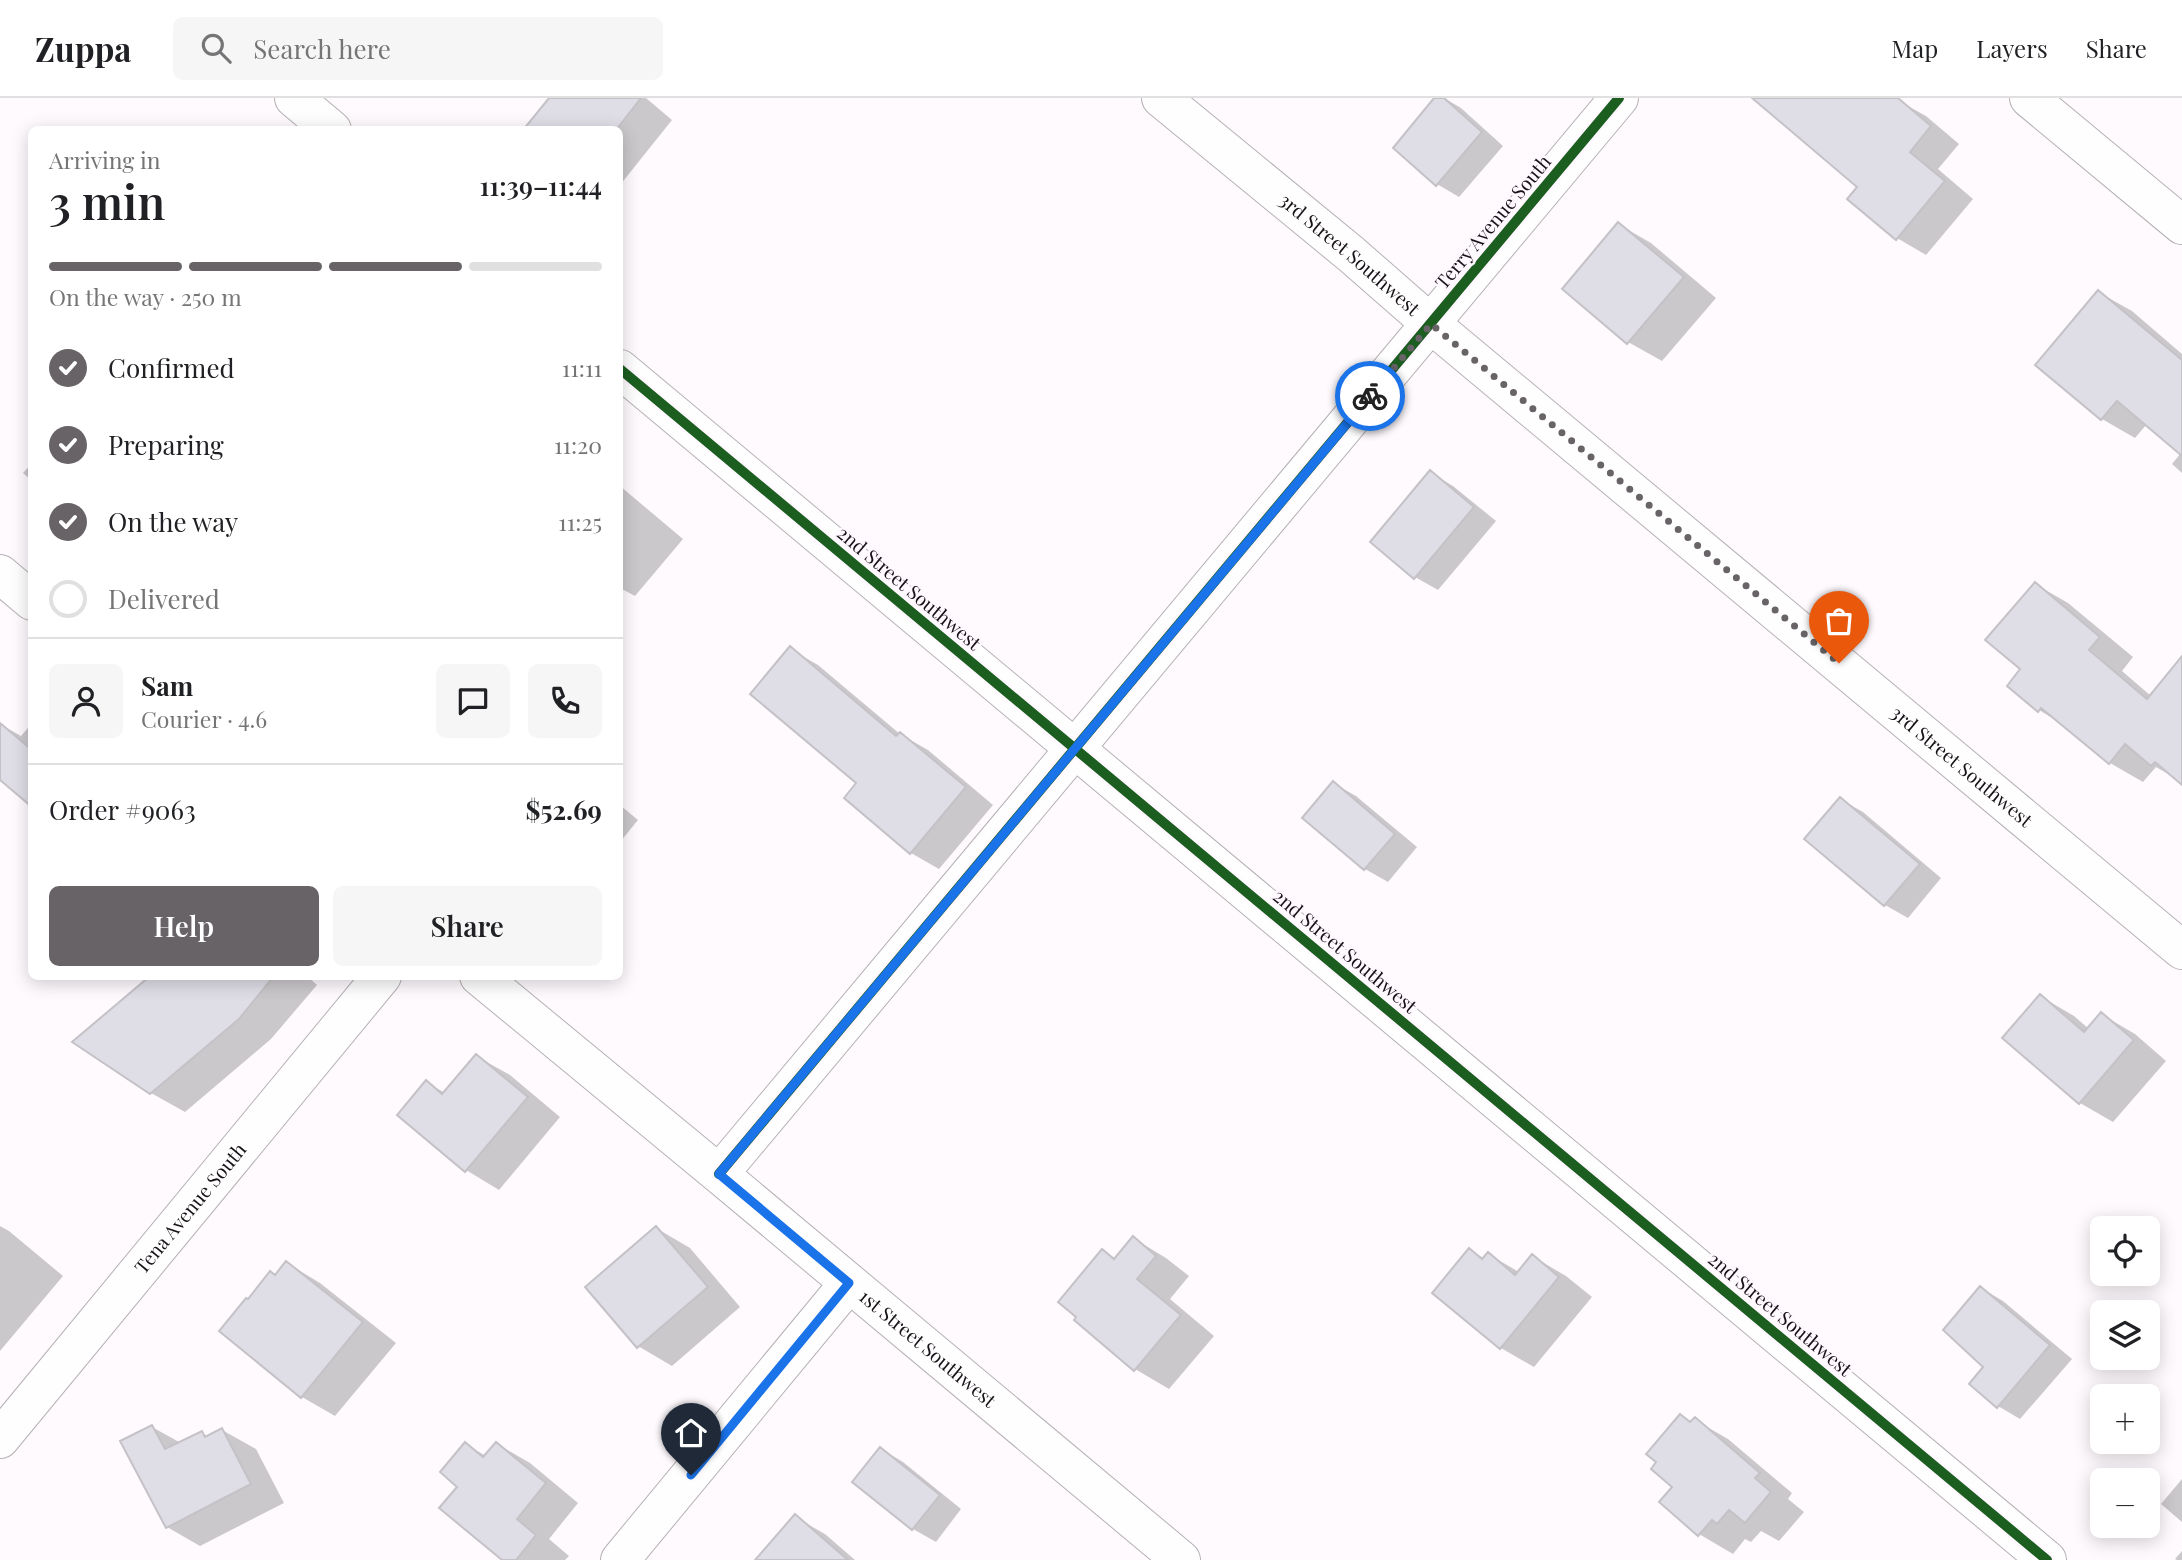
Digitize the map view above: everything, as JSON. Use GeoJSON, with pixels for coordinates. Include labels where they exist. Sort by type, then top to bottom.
{"type":"FeatureCollection","features":[{"type":"Feature","properties":{"kind":"street"},"geometry":{"type":"LineString","coordinates":[[294,98],[327,126]]}},
{"type":"Feature","properties":{"kind":"street","name":"3rd Street Southwest"},"geometry":{"type":"LineString","coordinates":[[1161,98],[2182,950]]}},
{"type":"Feature","properties":{"kind":"street","name":"Terry Avenue South"},"geometry":{"type":"LineString","coordinates":[[719,1174],[1619,98]]}},
{"type":"Feature","properties":{"kind":"street"},"geometry":{"type":"LineString","coordinates":[[2029,98],[2182,225]]}},
{"type":"Feature","properties":{"kind":"street","name":"2nd Street Southwest"},"geometry":{"type":"LineString","coordinates":[[623,372],[2047,1560]]}},
{"type":"Feature","properties":{"kind":"street"},"geometry":{"type":"LineString","coordinates":[[0,574],[28,598]]}},
{"type":"Feature","properties":{"kind":"street","name":"Tena Avenue South"},"geometry":{"type":"LineString","coordinates":[[0,1439],[379,980]]}},
{"type":"Feature","properties":{"kind":"street","name":"1st Street Southwest"},"geometry":{"type":"LineString","coordinates":[[485,980],[1181,1560]]}},
{"type":"Feature","properties":{"kind":"street"},"geometry":{"type":"LineString","coordinates":[[620,1560],[849,1283]]}},
{"type":"Feature","properties":{"kind":"building"},"geometry":{"type":"Polygon","coordinates":[[[549,98],[641,98],[619,126],[526,126],[549,98]]]}},
{"type":"Feature","properties":{"kind":"building"},"geometry":{"type":"Polygon","coordinates":[[[1434,98],[1444,98],[1482,132],[1436,186],[1393,148],[1434,98]]]}},
{"type":"Feature","properties":{"kind":"building"},"geometry":{"type":"Polygon","coordinates":[[[1752,98],[1898,98],[1931,126],[1910,152],[1945,181],[1896,240],[1847,199],[1857,187],[1752,98]]]}},
{"type":"Feature","properties":{"kind":"building"},"geometry":{"type":"Polygon","coordinates":[[[1618,222],[1684,277],[1627,344],[1562,289],[1618,222]]]}},
{"type":"Feature","properties":{"kind":"building"},"geometry":{"type":"Polygon","coordinates":[[[2098,290],[2182,360],[2182,456],[2117,401],[2101,420],[2035,365],[2098,290]]]}},
{"type":"Feature","properties":{"kind":"building"},"geometry":{"type":"Polygon","coordinates":[[[1430,470],[1474,507],[1414,579],[1370,542],[1430,470]]]}},
{"type":"Feature","properties":{"kind":"building"},"geometry":{"type":"Polygon","coordinates":[[[2035,582],[2100,637],[2089,650],[2147,699],[2182,656],[2182,785],[2155,762],[2151,766],[2125,744],[2109,764],[2041,708],[2038,712],[2007,686],[2020,669],[1985,640],[2035,582]]]}},
{"type":"Feature","properties":{"kind":"building"},"geometry":{"type":"Polygon","coordinates":[[[790,646],[896,736],[900,732],[966,787],[910,854],[844,798],[856,783],[750,694],[790,646]]]}},
{"type":"Feature","properties":{"kind":"building"},"geometry":{"type":"Polygon","coordinates":[[[0,723],[28,747],[28,804],[0,780],[0,723]]]}},
{"type":"Feature","properties":{"kind":"building"},"geometry":{"type":"Polygon","coordinates":[[[1333,781],[1395,834],[1364,870],[1302,818],[1333,781]]]}},
{"type":"Feature","properties":{"kind":"building"},"geometry":{"type":"Polygon","coordinates":[[[1840,797],[1920,864],[1884,906],[1804,839],[1840,797]]]}},
{"type":"Feature","properties":{"kind":"building"},"geometry":{"type":"Polygon","coordinates":[[[145,980],[271,980],[239,1019],[150,1094],[72,1042],[145,980]]]}},
{"type":"Feature","properties":{"kind":"building"},"geometry":{"type":"Polygon","coordinates":[[[2040,994],[2084,1032],[2101,1012],[2134,1040],[2079,1104],[2002,1038],[2040,994]]]}},
{"type":"Feature","properties":{"kind":"building"},"geometry":{"type":"Polygon","coordinates":[[[476,1054],[528,1097],[465,1172],[397,1115],[426,1080],[442,1094],[476,1054]]]}},
{"type":"Feature","properties":{"kind":"building"},"geometry":{"type":"Polygon","coordinates":[[[656,1226],[708,1287],[637,1348],[585,1287],[656,1226]]]}},
{"type":"Feature","properties":{"kind":"building"},"geometry":{"type":"Polygon","coordinates":[[[1133,1236],[1156,1256],[1137,1279],[1181,1315],[1134,1371],[1074,1320],[1076,1317],[1058,1302],[1102,1249],[1114,1259],[1133,1236]]]}},
{"type":"Feature","properties":{"kind":"building"},"geometry":{"type":"Polygon","coordinates":[[[1469,1248],[1482,1259],[1488,1252],[1515,1275],[1532,1254],[1559,1277],[1500,1349],[1432,1293],[1469,1248]]]}},
{"type":"Feature","properties":{"kind":"building"},"geometry":{"type":"Polygon","coordinates":[[[286,1261],[363,1322],[301,1398],[219,1331],[270,1271],[275,1275],[286,1261]]]}},
{"type":"Feature","properties":{"kind":"building"},"geometry":{"type":"Polygon","coordinates":[[[1980,1286],[2050,1345],[1997,1408],[1969,1384],[1983,1367],[1943,1330],[1980,1286]]]}},
{"type":"Feature","properties":{"kind":"building"},"geometry":{"type":"Polygon","coordinates":[[[1680,1414],[1690,1422],[1695,1417],[1760,1473],[1755,1478],[1771,1492],[1745,1523],[1729,1510],[1717,1524],[1712,1520],[1698,1536],[1659,1502],[1672,1487],[1651,1469],[1656,1462],[1646,1454],[1680,1414]]]}},
{"type":"Feature","properties":{"kind":"building"},"geometry":{"type":"Polygon","coordinates":[[[152,1425],[165,1449],[202,1431],[205,1437],[222,1428],[251,1484],[166,1528],[120,1441],[152,1425]]]}},
{"type":"Feature","properties":{"kind":"building"},"geometry":{"type":"Polygon","coordinates":[[[465,1442],[483,1457],[496,1442],[546,1483],[517,1519],[536,1535],[516,1560],[502,1560],[439,1508],[457,1487],[440,1472],[465,1442]]]}},
{"type":"Feature","properties":{"kind":"building"},"geometry":{"type":"Polygon","coordinates":[[[880,1447],[940,1495],[912,1530],[852,1482],[880,1447]]]}},
{"type":"Feature","properties":{"kind":"building"},"geometry":{"type":"Polygon","coordinates":[[[795,1514],[848,1560],[755,1560],[795,1514]]]}},
{"type":"Feature","properties":{"kind":"cycle path"},"geometry":{"type":"LineString","coordinates":[[719,1174],[1619,98]]}},
{"type":"Feature","properties":{"kind":"cycle path"},"geometry":{"type":"LineString","coordinates":[[623,372],[2047,1560]]}},
{"type":"Feature","properties":{"kind":"way so far"},"geometry":{"type":"LineString","coordinates":[[1370,396],[1431,324],[1839,663]]}},
{"type":"Feature","properties":{"kind":"route"},"geometry":{"type":"LineString","coordinates":[[691,1475],[849,1283],[719,1174],[1370,396]]}}]}
